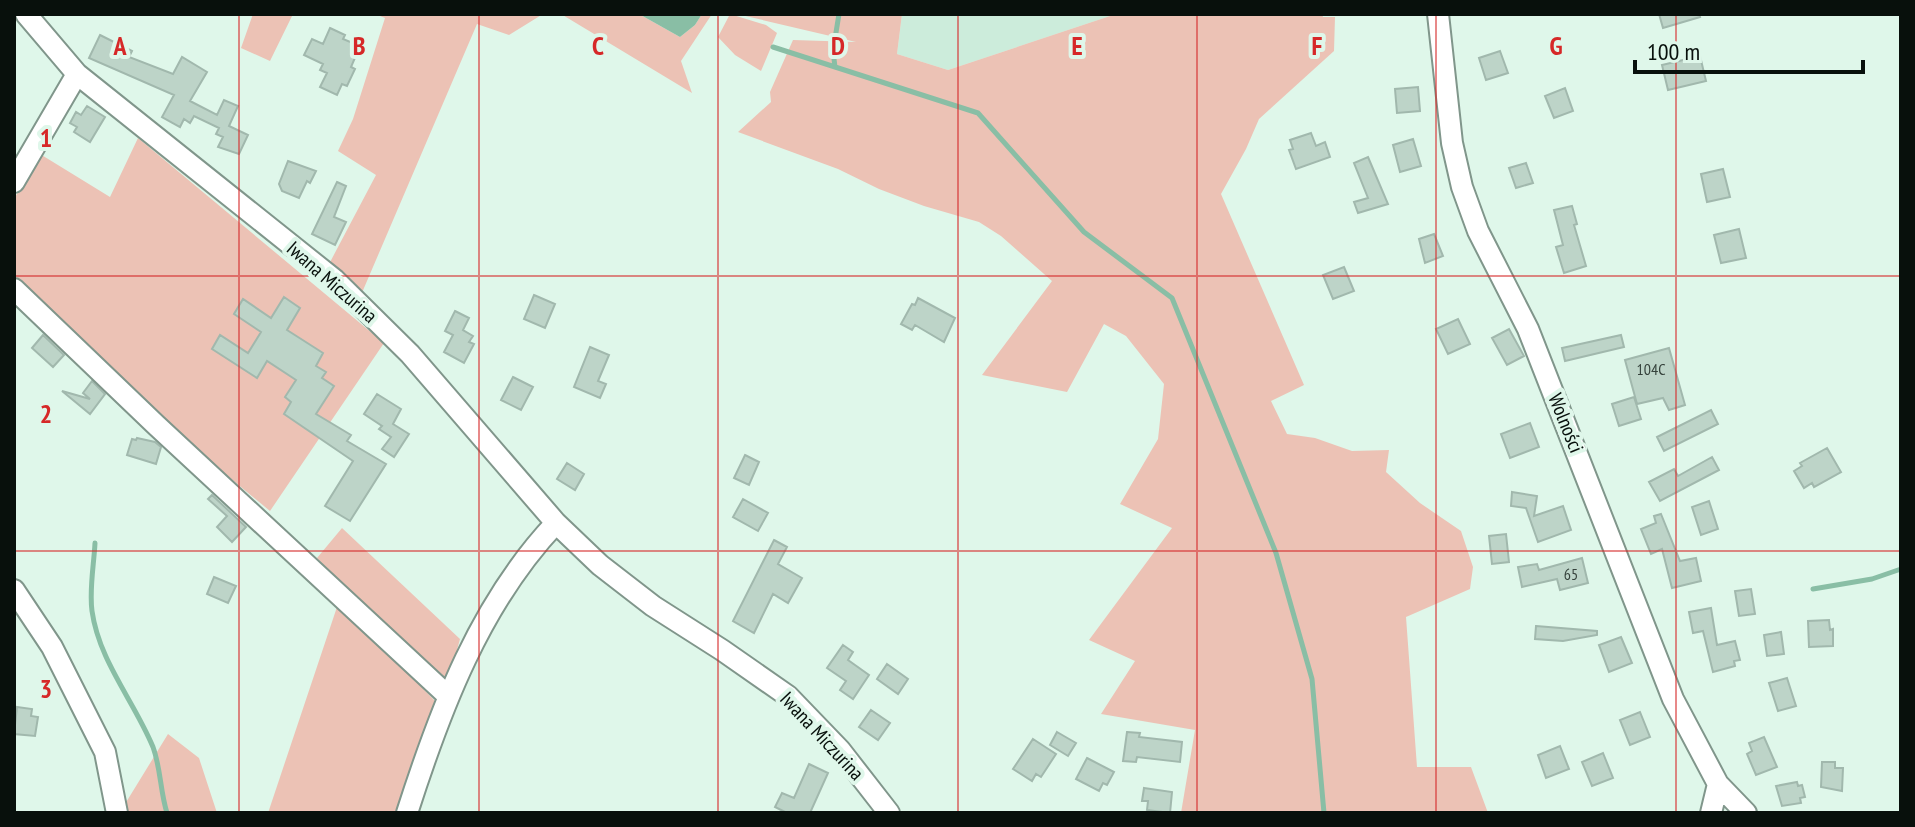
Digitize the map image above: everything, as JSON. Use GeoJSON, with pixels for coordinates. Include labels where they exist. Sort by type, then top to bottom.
{"type":"FeatureCollection","features":[{"type":"Feature","properties":{"kind":"street","name":"Iwana Miczurina"},"geometry":{"type":"LineString","coordinates":[[26,14],[77,74],[335,280],[410,354],[556,523],[600,565],[653,606],[788,696],[840,750],[889,813]]}},
{"type":"Feature","properties":{"kind":"street","name":"Wolności"},"geometry":{"type":"LineString","coordinates":[[1438,14],[1452,143],[1473,218],[1534,344],[1673,699],[1718,784],[1746,813]]}},
{"type":"Feature","properties":{"kind":"street"},"geometry":{"type":"LineString","coordinates":[[14,182],[77,74]]}},
{"type":"Feature","properties":{"kind":"street"},"geometry":{"type":"LineString","coordinates":[[14,289],[447,695]]}},
{"type":"Feature","properties":{"kind":"street"},"geometry":{"type":"LineString","coordinates":[[407,813],[447,695],[476,638],[511,580],[556,523]]}},
{"type":"Feature","properties":{"kind":"street"},"geometry":{"type":"LineString","coordinates":[[14,590],[52,647],[105,752],[117,813]]}},
{"type":"Feature","properties":{"kind":"street"},"geometry":{"type":"LineString","coordinates":[[1711,813],[1718,784]]}},
{"type":"Feature","properties":{"kind":"shaded area"},"geometry":{"type":"Polygon","coordinates":[[[253,14],[293,14],[270,61],[241,48],[253,14]]]}},
{"type":"Feature","properties":{"kind":"shaded area"},"geometry":{"type":"Polygon","coordinates":[[[375,14],[543,14],[509,35],[477,24],[361,295],[328,266],[376,175],[338,151],[353,119],[385,18],[375,14]]]}},
{"type":"Feature","properties":{"kind":"shaded area"},"geometry":{"type":"Polygon","coordinates":[[[561,14],[639,14],[680,37],[695,25],[702,14],[712,14],[681,61],[692,93],[561,14]]]}},
{"type":"Feature","properties":{"kind":"shaded area"},"geometry":{"type":"Polygon","coordinates":[[[639,14],[702,14],[695,25],[680,37],[639,14]]]}},
{"type":"Feature","properties":{"kind":"shaded area"},"geometry":{"type":"Polygon","coordinates":[[[730,14],[766,25],[777,33],[761,71],[735,55],[718,37],[730,14]]]}},
{"type":"Feature","properties":{"kind":"shaded area"},"geometry":{"type":"Polygon","coordinates":[[[737,14],[902,14],[897,54],[948,70],[1116,14],[1322,14],[1323,17],[1335,17],[1334,51],[1259,119],[1221,194],[1304,385],[1271,401],[1287,434],[1315,438],[1352,451],[1389,450],[1386,472],[1420,503],[1461,531],[1473,567],[1470,589],[1406,617],[1417,767],[1471,767],[1488,813],[1181,813],[1195,730],[1101,714],[1135,661],[1089,640],[1172,528],[1120,504],[1158,439],[1164,384],[1126,336],[1104,324],[1067,392],[982,375],[1052,281],[1001,236],[979,222],[924,206],[838,169],[738,132],[771,102],[770,92],[793,40],[856,42],[737,14]]]}},
{"type":"Feature","properties":{"kind":"shaded area"},"geometry":{"type":"Polygon","coordinates":[[[902,14],[1116,14],[948,70],[897,54],[902,14]]]}},
{"type":"Feature","properties":{"kind":"shaded area"},"geometry":{"type":"Polygon","coordinates":[[[138,138],[384,343],[270,511],[212,463],[14,275],[14,199],[40,154],[110,197],[138,138]]]}},
{"type":"Feature","properties":{"kind":"shaded area"},"geometry":{"type":"Polygon","coordinates":[[[342,528],[460,639],[449,679],[436,682],[317,558],[342,528]]]}},
{"type":"Feature","properties":{"kind":"shaded area"},"geometry":{"type":"Polygon","coordinates":[[[339,601],[435,701],[437,711],[399,813],[268,813],[339,601]]]}},
{"type":"Feature","properties":{"kind":"shaded area"},"geometry":{"type":"Polygon","coordinates":[[[168,734],[199,758],[217,813],[123,813],[125,804],[168,734]]]}},
{"type":"Feature","properties":{"kind":"building"},"geometry":{"type":"Polygon","coordinates":[[[1659,14],[1699,14],[1700,17],[1663,28],[1659,14]]]}},
{"type":"Feature","properties":{"kind":"building"},"geometry":{"type":"Polygon","coordinates":[[[330,28],[345,35],[343,39],[360,46],[351,67],[355,69],[347,86],[342,84],[337,95],[320,87],[327,73],[320,70],[323,64],[304,55],[312,39],[323,44],[330,28]]]}},
{"type":"Feature","properties":{"kind":"building"},"geometry":{"type":"Polygon","coordinates":[[[100,35],[132,51],[129,57],[173,74],[182,57],[207,72],[190,101],[217,115],[224,100],[238,106],[229,126],[248,135],[239,154],[218,147],[223,137],[216,134],[219,128],[194,116],[190,123],[184,119],[180,127],[162,117],[174,95],[89,58],[100,35]]]}},
{"type":"Feature","properties":{"kind":"building"},"geometry":{"type":"Polygon","coordinates":[[[1500,51],[1508,73],[1486,80],[1479,58],[1500,51]]]}},
{"type":"Feature","properties":{"kind":"building"},"geometry":{"type":"Polygon","coordinates":[[[1700,56],[1706,81],[1668,90],[1662,65],[1700,56]]]}},
{"type":"Feature","properties":{"kind":"building"},"geometry":{"type":"Polygon","coordinates":[[[1418,87],[1420,111],[1397,113],[1395,89],[1418,87]]]}},
{"type":"Feature","properties":{"kind":"building"},"geometry":{"type":"Polygon","coordinates":[[[1565,88],[1573,111],[1554,118],[1545,96],[1565,88]]]}},
{"type":"Feature","properties":{"kind":"building"},"geometry":{"type":"Polygon","coordinates":[[[87,106],[105,117],[90,142],[74,132],[77,127],[70,123],[76,112],[81,115],[87,106]]]}},
{"type":"Feature","properties":{"kind":"building"},"geometry":{"type":"Polygon","coordinates":[[[1311,133],[1316,146],[1325,142],[1330,157],[1296,169],[1289,150],[1293,149],[1290,140],[1311,133]]]}},
{"type":"Feature","properties":{"kind":"building"},"geometry":{"type":"Polygon","coordinates":[[[1413,139],[1421,166],[1400,172],[1393,145],[1413,139]]]}},
{"type":"Feature","properties":{"kind":"building"},"geometry":{"type":"Polygon","coordinates":[[[1368,157],[1388,204],[1358,213],[1354,202],[1368,198],[1354,163],[1368,157]]]}},
{"type":"Feature","properties":{"kind":"building"},"geometry":{"type":"Polygon","coordinates":[[[288,161],[316,171],[299,198],[282,191],[279,184],[288,161]]]}},
{"type":"Feature","properties":{"kind":"building"},"geometry":{"type":"Polygon","coordinates":[[[1526,163],[1533,183],[1516,188],[1509,168],[1526,163]]]}},
{"type":"Feature","properties":{"kind":"building"},"geometry":{"type":"Polygon","coordinates":[[[1723,169],[1730,197],[1707,202],[1701,174],[1723,169]]]}},
{"type":"Feature","properties":{"kind":"building"},"geometry":{"type":"Polygon","coordinates":[[[337,182],[346,186],[334,217],[346,222],[335,245],[312,234],[337,182]]]}},
{"type":"Feature","properties":{"kind":"building"},"geometry":{"type":"Polygon","coordinates":[[[1572,206],[1586,266],[1564,273],[1556,247],[1563,245],[1554,210],[1572,206]]]}},
{"type":"Feature","properties":{"kind":"building"},"geometry":{"type":"Polygon","coordinates":[[[1739,229],[1746,258],[1721,263],[1714,235],[1739,229]]]}},
{"type":"Feature","properties":{"kind":"building"},"geometry":{"type":"Polygon","coordinates":[[[1434,234],[1443,256],[1425,263],[1419,239],[1434,234]]]}},
{"type":"Feature","properties":{"kind":"building"},"geometry":{"type":"Polygon","coordinates":[[[1344,267],[1354,291],[1333,299],[1323,275],[1344,267]]]}},
{"type":"Feature","properties":{"kind":"building"},"geometry":{"type":"Polygon","coordinates":[[[534,295],[555,304],[545,328],[524,319],[534,295]]]}},
{"type":"Feature","properties":{"kind":"building"},"geometry":{"type":"Polygon","coordinates":[[[284,297],[300,308],[287,330],[323,353],[316,366],[326,372],[322,378],[334,386],[316,414],[351,435],[347,441],[386,464],[350,521],[325,506],[353,461],[284,414],[291,402],[285,397],[296,380],[267,361],[257,378],[212,349],[220,335],[248,353],[261,332],[234,314],[243,299],[271,318],[284,297]]]}},
{"type":"Feature","properties":{"kind":"building"},"geometry":{"type":"Polygon","coordinates":[[[918,298],[955,318],[944,342],[915,325],[912,330],[901,324],[918,298]]]}},
{"type":"Feature","properties":{"kind":"building"},"geometry":{"type":"Polygon","coordinates":[[[455,311],[469,318],[463,330],[473,336],[469,342],[474,344],[464,363],[444,352],[453,335],[445,331],[455,311]]]}},
{"type":"Feature","properties":{"kind":"building"},"geometry":{"type":"Polygon","coordinates":[[[1458,319],[1470,344],[1448,354],[1436,329],[1458,319]]]}},
{"type":"Feature","properties":{"kind":"building"},"geometry":{"type":"Polygon","coordinates":[[[1509,329],[1524,356],[1507,365],[1492,338],[1509,329]]]}},
{"type":"Feature","properties":{"kind":"building"},"geometry":{"type":"Polygon","coordinates":[[[43,335],[64,355],[53,367],[32,348],[43,335]]]}},
{"type":"Feature","properties":{"kind":"building"},"geometry":{"type":"Polygon","coordinates":[[[1621,335],[1624,347],[1565,361],[1562,348],[1621,335]]]}},
{"type":"Feature","properties":{"kind":"building"},"geometry":{"type":"Polygon","coordinates":[[[590,347],[609,355],[598,381],[606,384],[600,398],[574,387],[590,347]]]}},
{"type":"Feature","properties":{"kind":"building"},"geometry":{"type":"Polygon","coordinates":[[[1669,348],[1685,405],[1669,410],[1663,398],[1637,404],[1625,360],[1669,348]]]}},
{"type":"Feature","properties":{"kind":"building"},"geometry":{"type":"Polygon","coordinates":[[[513,377],[533,387],[521,410],[501,400],[513,377]]]}},
{"type":"Feature","properties":{"kind":"building"},"geometry":{"type":"Polygon","coordinates":[[[92,381],[105,394],[90,414],[62,391],[90,399],[83,393],[92,381]]]}},
{"type":"Feature","properties":{"kind":"building"},"geometry":{"type":"Polygon","coordinates":[[[377,394],[401,409],[393,424],[409,434],[394,457],[382,449],[391,437],[379,429],[382,426],[364,414],[377,394]]]}},
{"type":"Feature","properties":{"kind":"building"},"geometry":{"type":"Polygon","coordinates":[[[1634,397],[1641,419],[1619,426],[1612,404],[1634,397]]]}},
{"type":"Feature","properties":{"kind":"building"},"geometry":{"type":"Polygon","coordinates":[[[1711,410],[1718,424],[1664,451],[1657,437],[1711,410]]]}},
{"type":"Feature","properties":{"kind":"building"},"geometry":{"type":"Polygon","coordinates":[[[1530,423],[1539,447],[1510,458],[1501,434],[1530,423]]]}},
{"type":"Feature","properties":{"kind":"building"},"geometry":{"type":"Polygon","coordinates":[[[132,439],[155,442],[161,447],[156,464],[127,455],[132,439]]]}},
{"type":"Feature","properties":{"kind":"building"},"geometry":{"type":"Polygon","coordinates":[[[1827,448],[1841,472],[1814,487],[1812,483],[1804,488],[1794,471],[1802,466],[1800,463],[1827,448]]]}},
{"type":"Feature","properties":{"kind":"building"},"geometry":{"type":"Polygon","coordinates":[[[745,455],[759,462],[749,485],[734,478],[745,455]]]}},
{"type":"Feature","properties":{"kind":"building"},"geometry":{"type":"Polygon","coordinates":[[[1712,457],[1719,470],[1660,501],[1649,482],[1674,469],[1678,476],[1712,457]]]}},
{"type":"Feature","properties":{"kind":"building"},"geometry":{"type":"Polygon","coordinates":[[[567,463],[584,474],[575,490],[557,479],[567,463]]]}},
{"type":"Feature","properties":{"kind":"building"},"geometry":{"type":"Polygon","coordinates":[[[1512,492],[1537,496],[1534,516],[1563,506],[1571,530],[1538,542],[1526,508],[1511,506],[1512,492]]]}},
{"type":"Feature","properties":{"kind":"building"},"geometry":{"type":"Polygon","coordinates":[[[212,495],[246,527],[232,542],[217,527],[227,516],[208,499],[212,495]]]}},
{"type":"Feature","properties":{"kind":"building"},"geometry":{"type":"Polygon","coordinates":[[[743,499],[768,513],[758,531],[733,517],[743,499]]]}},
{"type":"Feature","properties":{"kind":"building"},"geometry":{"type":"Polygon","coordinates":[[[1709,501],[1718,529],[1701,535],[1692,507],[1709,501]]]}},
{"type":"Feature","properties":{"kind":"building"},"geometry":{"type":"Polygon","coordinates":[[[1661,514],[1680,561],[1696,558],[1701,581],[1672,588],[1662,549],[1651,554],[1641,529],[1656,523],[1654,516],[1661,514]]]}},
{"type":"Feature","properties":{"kind":"building"},"geometry":{"type":"Polygon","coordinates":[[[1506,534],[1509,562],[1492,564],[1489,536],[1506,534]]]}},
{"type":"Feature","properties":{"kind":"building"},"geometry":{"type":"Polygon","coordinates":[[[774,540],[787,547],[778,564],[802,578],[788,603],[773,594],[754,633],[733,621],[774,540]]]}},
{"type":"Feature","properties":{"kind":"building"},"geometry":{"type":"Polygon","coordinates":[[[1582,558],[1588,583],[1560,590],[1557,579],[1522,587],[1518,567],[1537,564],[1539,570],[1582,558]]]}},
{"type":"Feature","properties":{"kind":"building"},"geometry":{"type":"Polygon","coordinates":[[[214,577],[236,586],[228,603],[207,594],[214,577]]]}},
{"type":"Feature","properties":{"kind":"building"},"geometry":{"type":"Polygon","coordinates":[[[1751,589],[1755,614],[1739,616],[1735,591],[1751,589]]]}},
{"type":"Feature","properties":{"kind":"building"},"geometry":{"type":"Polygon","coordinates":[[[1711,608],[1717,645],[1735,641],[1740,660],[1734,661],[1735,666],[1713,672],[1703,631],[1693,633],[1689,612],[1711,608]]]}},
{"type":"Feature","properties":{"kind":"building"},"geometry":{"type":"Polygon","coordinates":[[[1829,620],[1830,630],[1833,629],[1833,646],[1809,647],[1808,621],[1829,620]]]}},
{"type":"Feature","properties":{"kind":"building"},"geometry":{"type":"Polygon","coordinates":[[[1536,626],[1597,631],[1597,635],[1563,641],[1535,639],[1536,626]]]}},
{"type":"Feature","properties":{"kind":"building"},"geometry":{"type":"Polygon","coordinates":[[[1781,632],[1784,654],[1767,656],[1764,635],[1781,632]]]}},
{"type":"Feature","properties":{"kind":"building"},"geometry":{"type":"Polygon","coordinates":[[[1621,637],[1632,663],[1609,672],[1599,645],[1621,637]]]}},
{"type":"Feature","properties":{"kind":"building"},"geometry":{"type":"Polygon","coordinates":[[[843,645],[853,652],[848,660],[869,675],[853,699],[840,690],[846,681],[827,668],[843,645]]]}},
{"type":"Feature","properties":{"kind":"building"},"geometry":{"type":"Polygon","coordinates":[[[887,664],[908,679],[898,694],[877,679],[887,664]]]}},
{"type":"Feature","properties":{"kind":"building"},"geometry":{"type":"Polygon","coordinates":[[[1787,678],[1796,706],[1778,711],[1769,683],[1787,678]]]}},
{"type":"Feature","properties":{"kind":"building"},"geometry":{"type":"Polygon","coordinates":[[[17,707],[32,709],[31,716],[38,717],[35,736],[14,734],[17,707]]]}},
{"type":"Feature","properties":{"kind":"building"},"geometry":{"type":"Polygon","coordinates":[[[871,710],[890,723],[878,740],[859,727],[871,710]]]}},
{"type":"Feature","properties":{"kind":"building"},"geometry":{"type":"Polygon","coordinates":[[[1640,712],[1650,737],[1630,745],[1620,720],[1640,712]]]}},
{"type":"Feature","properties":{"kind":"building"},"geometry":{"type":"Polygon","coordinates":[[[1057,732],[1076,743],[1068,756],[1050,745],[1057,732]]]}},
{"type":"Feature","properties":{"kind":"building"},"geometry":{"type":"Polygon","coordinates":[[[1127,732],[1140,733],[1139,737],[1182,742],[1180,762],[1137,757],[1136,762],[1123,761],[1127,732]]]}},
{"type":"Feature","properties":{"kind":"building"},"geometry":{"type":"Polygon","coordinates":[[[1764,737],[1777,767],[1756,775],[1747,754],[1752,751],[1749,743],[1764,737]]]}},
{"type":"Feature","properties":{"kind":"building"},"geometry":{"type":"Polygon","coordinates":[[[1033,739],[1056,754],[1041,777],[1036,774],[1032,781],[1013,769],[1033,739]]]}},
{"type":"Feature","properties":{"kind":"building"},"geometry":{"type":"Polygon","coordinates":[[[1560,746],[1569,769],[1546,778],[1538,755],[1560,746]]]}},
{"type":"Feature","properties":{"kind":"building"},"geometry":{"type":"Polygon","coordinates":[[[1603,753],[1613,778],[1592,786],[1582,762],[1603,753]]]}},
{"type":"Feature","properties":{"kind":"building"},"geometry":{"type":"Polygon","coordinates":[[[1087,758],[1114,772],[1107,785],[1103,783],[1099,791],[1076,779],[1087,758]]]}},
{"type":"Feature","properties":{"kind":"building"},"geometry":{"type":"Polygon","coordinates":[[[1822,762],[1835,762],[1835,768],[1843,768],[1842,791],[1821,787],[1822,762]]]}},
{"type":"Feature","properties":{"kind":"building"},"geometry":{"type":"Polygon","coordinates":[[[809,764],[828,773],[810,813],[787,813],[775,807],[782,793],[794,798],[809,764]]]}},
{"type":"Feature","properties":{"kind":"building"},"geometry":{"type":"Polygon","coordinates":[[[1797,782],[1798,786],[1802,785],[1805,797],[1800,798],[1801,803],[1782,806],[1776,786],[1797,782]]]}},
{"type":"Feature","properties":{"kind":"building"},"geometry":{"type":"Polygon","coordinates":[[[1144,788],[1172,792],[1170,813],[1147,810],[1148,801],[1142,801],[1144,788]]]}},
{"type":"Feature","properties":{"kind":"waterway"},"geometry":{"type":"LineString","coordinates":[[835,67],[833,51],[839,14]]}},
{"type":"Feature","properties":{"kind":"waterway"},"geometry":{"type":"LineString","coordinates":[[773,47],[978,113],[1084,232],[1172,298],[1276,553],[1312,679],[1324,813]]}},
{"type":"Feature","properties":{"kind":"waterway"},"geometry":{"type":"LineString","coordinates":[[95,543],[91,594],[96,629],[109,664],[153,747],[167,813]]}},
{"type":"Feature","properties":{"kind":"waterway"},"geometry":{"type":"LineString","coordinates":[[1813,589],[1872,579],[1901,569]]}}]}
